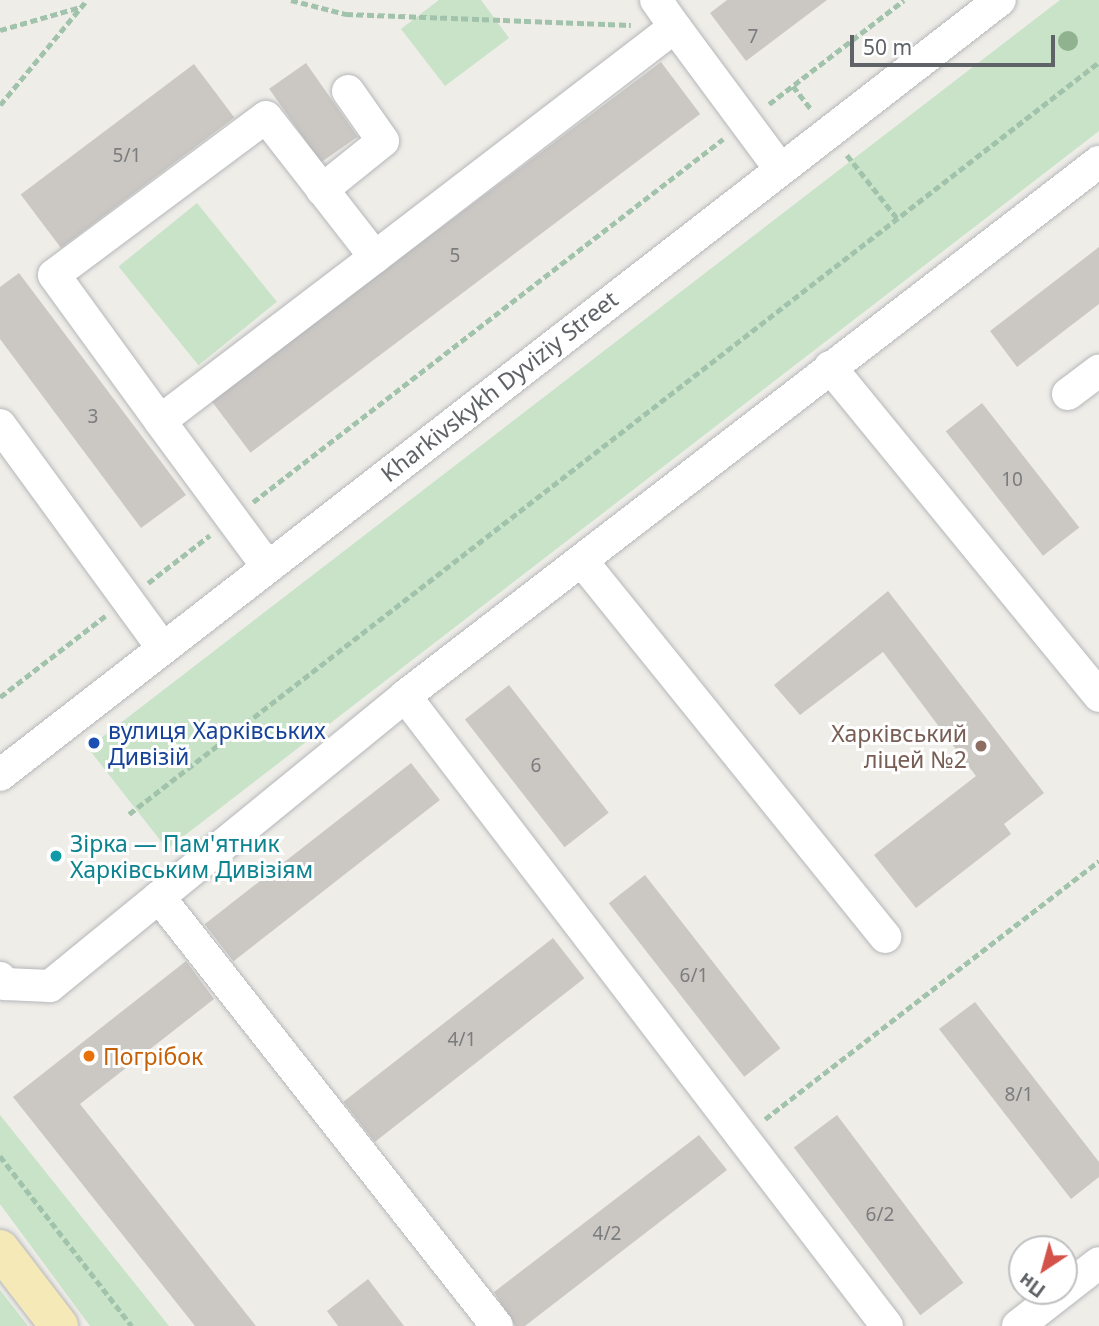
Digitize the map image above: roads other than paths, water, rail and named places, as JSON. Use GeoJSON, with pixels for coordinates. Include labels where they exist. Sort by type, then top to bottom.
{"type":"FeatureCollection","features":[{"type":"Feature","properties":{"kind":"main road"},"geometry":{"type":"LineString","coordinates":[[0,1249],[59,1326]]}},
{"type":"Feature","properties":{"kind":"street"},"geometry":{"type":"LineString","coordinates":[[656,0],[780,169]]}},
{"type":"Feature","properties":{"kind":"street","name":"Kharkivskykh Dyviziy Street"},"geometry":{"type":"LineString","coordinates":[[0,775],[161,646],[1000,0]]}},
{"type":"Feature","properties":{"kind":"street"},"geometry":{"type":"LineString","coordinates":[[160,421],[675,27]]}},
{"type":"Feature","properties":{"kind":"street"},"geometry":{"type":"LineString","coordinates":[[322,190],[383,141],[348,91]]}},
{"type":"Feature","properties":{"kind":"street"},"geometry":{"type":"LineString","coordinates":[[266,565],[54,275],[266,117],[375,257]]}},
{"type":"Feature","properties":{"kind":"street"},"geometry":{"type":"LineString","coordinates":[[0,978],[5,984],[50,986],[405,696],[1099,162]]}},
{"type":"Feature","properties":{"kind":"street"},"geometry":{"type":"LineString","coordinates":[[830,367],[1099,696]]}},
{"type":"Feature","properties":{"kind":"street"},"geometry":{"type":"LineString","coordinates":[[1068,394],[1099,371]]}},
{"type":"Feature","properties":{"kind":"street"},"geometry":{"type":"LineString","coordinates":[[0,425],[161,646]]}},
{"type":"Feature","properties":{"kind":"street"},"geometry":{"type":"LineString","coordinates":[[582,561],[885,937]]}},
{"type":"Feature","properties":{"kind":"street"},"geometry":{"type":"LineString","coordinates":[[405,696],[887,1326]]}},
{"type":"Feature","properties":{"kind":"street"},"geometry":{"type":"LineString","coordinates":[[159,897],[497,1326]]}},
{"type":"Feature","properties":{"kind":"street"},"geometry":{"type":"LineString","coordinates":[[1078,1279],[1099,1263]]}},
{"type":"Feature","properties":{"kind":"street"},"geometry":{"type":"LineString","coordinates":[[1018,1326],[1045,1305]]}},
{"type":"Feature","properties":{"kind":"place","name":"вулиця Харківських Дивізій"},"geometry":{"type":"Point","coordinates":[94,743]}},
{"type":"Feature","properties":{"kind":"place","name":"Харківський ліцей №2"},"geometry":{"type":"Point","coordinates":[981,746]}},
{"type":"Feature","properties":{"kind":"place","name":"Зірка — Пам'ятник Харківським Дивізіям"},"geometry":{"type":"Point","coordinates":[56,856]}},
{"type":"Feature","properties":{"kind":"place","name":"Погрібок"},"geometry":{"type":"Point","coordinates":[89,1056]}}]}
